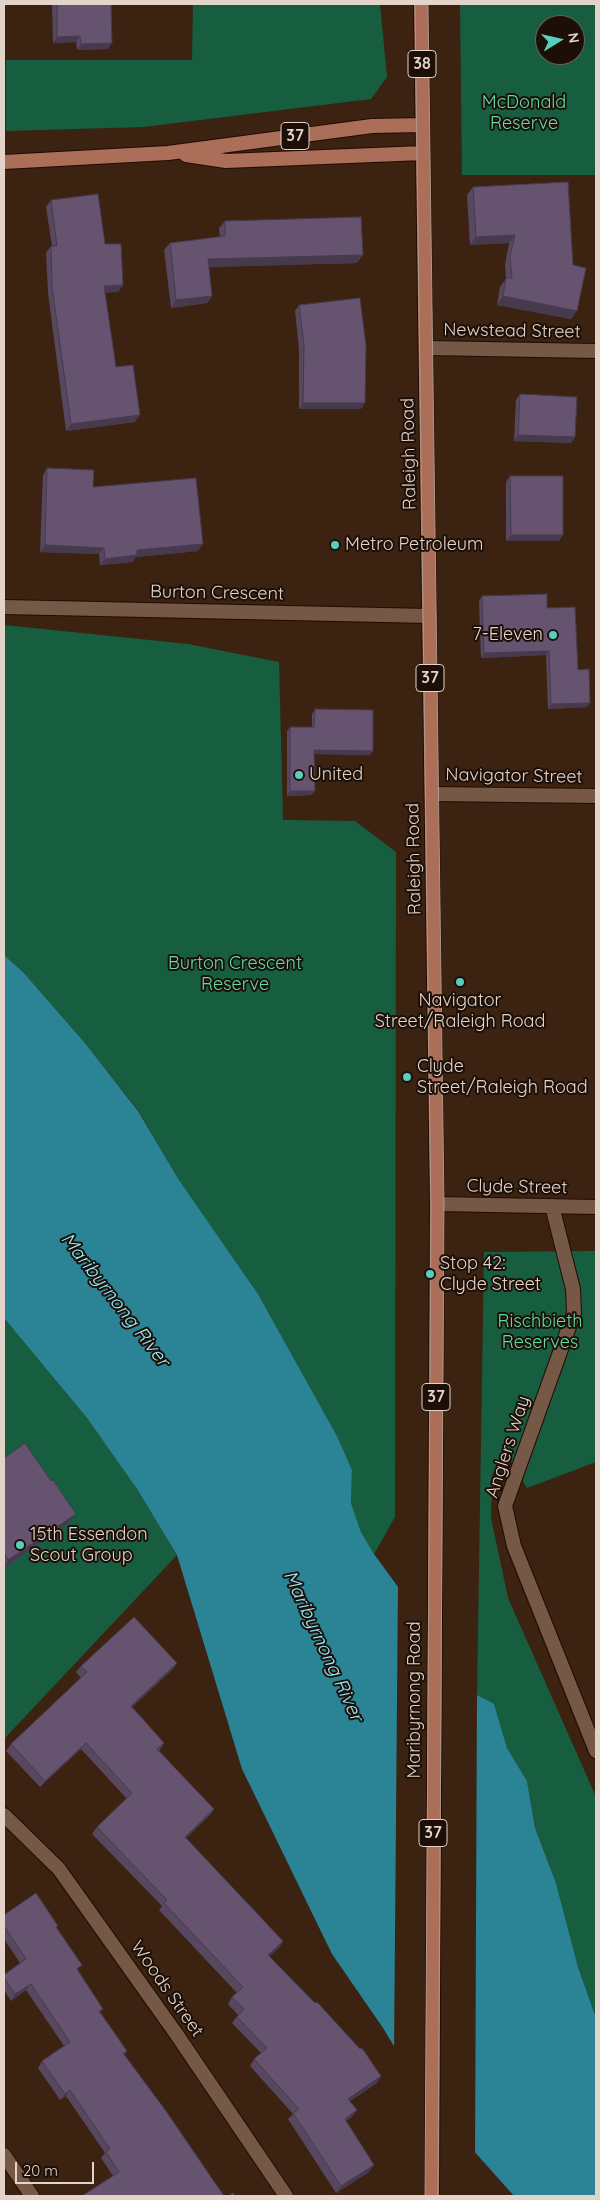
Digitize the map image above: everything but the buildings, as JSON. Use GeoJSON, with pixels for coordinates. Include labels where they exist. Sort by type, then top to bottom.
{"type":"FeatureCollection","features":[{"type":"Feature","properties":{"kind":"main road","name":"Raleigh Road"},"geometry":{"type":"LineString","coordinates":[[422,4],[422,125],[427,348],[437,1204]]}},
{"type":"Feature","properties":{"kind":"main road","name":"37"},"geometry":{"type":"LineString","coordinates":[[4,162],[168,153],[372,126],[422,125]]}},
{"type":"Feature","properties":{"kind":"main road","name":"37"},"geometry":{"type":"LineString","coordinates":[[168,153],[226,161],[423,153]]}},
{"type":"Feature","properties":{"kind":"main road","name":"Maribyrnong Road"},"geometry":{"type":"LineString","coordinates":[[432,2196],[437,1204]]}},
{"type":"Feature","properties":{"kind":"street","name":"Newstead Street"},"geometry":{"type":"LineString","coordinates":[[427,348],[596,352]]}},
{"type":"Feature","properties":{"kind":"street","name":"Burton Crescent"},"geometry":{"type":"LineString","coordinates":[[4,607],[430,616]]}},
{"type":"Feature","properties":{"kind":"street","name":"Navigator Street"},"geometry":{"type":"LineString","coordinates":[[432,794],[596,796]]}},
{"type":"Feature","properties":{"kind":"street","name":"Clyde Street"},"geometry":{"type":"LineString","coordinates":[[437,1204],[596,1206]]}},
{"type":"Feature","properties":{"kind":"street","name":"Anglers Way"},"geometry":{"type":"LineString","coordinates":[[552,1206],[573,1289],[574,1313],[505,1506],[514,1546],[596,1751]]}},
{"type":"Feature","properties":{"kind":"street","name":"Woods Street"},"geometry":{"type":"LineString","coordinates":[[4,1815],[59,1869],[177,2035],[286,2196]]}},
{"type":"Feature","properties":{"kind":"street"},"geometry":{"type":"LineString","coordinates":[[4,2155],[32,2196]]}},
{"type":"Feature","properties":{"kind":"green space"},"geometry":{"type":"Polygon","coordinates":[[[193,4],[380,4],[387,77],[371,99],[143,127],[6,131],[6,60],[192,60],[193,4]]]}},
{"type":"Feature","properties":{"kind":"green space","name":"McDonald Reserve"},"geometry":{"type":"Polygon","coordinates":[[[460,4],[596,4],[596,175],[462,175],[460,4]]]}},
{"type":"Feature","properties":{"kind":"green space","name":"Burton Crescent Reserve"},"geometry":{"type":"Polygon","coordinates":[[[4,625],[188,644],[279,662],[283,820],[355,821],[396,852],[395,1517],[374,1554],[361,1532],[351,1503],[352,1470],[337,1436],[258,1294],[179,1180],[138,1110],[85,1043],[23,972],[4,955],[4,625]]]}},
{"type":"Feature","properties":{"kind":"green space","name":"Rischbieth Reserves"},"geometry":{"type":"Polygon","coordinates":[[[596,1251],[596,1462],[527,1488],[504,1449],[492,1475],[491,1518],[508,1598],[596,1797],[596,2018],[578,1967],[556,1883],[535,1828],[527,1781],[507,1748],[494,1705],[477,1695],[484,1252],[596,1251]]]}},
{"type":"Feature","properties":{"kind":"green space"},"geometry":{"type":"Polygon","coordinates":[[[4,1318],[87,1418],[137,1489],[177,1555],[4,1739],[4,1318]]]}},
{"type":"Feature","properties":{"kind":"water","name":"Maribyrnong River"},"geometry":{"type":"Polygon","coordinates":[[[4,955],[23,972],[85,1043],[138,1111],[179,1180],[258,1294],[337,1436],[352,1470],[351,1503],[361,1532],[374,1554],[477,1695],[494,1704],[507,1748],[527,1781],[535,1828],[556,1883],[578,1967],[596,2018],[596,2196],[514,2196],[423,2094],[383,2028],[332,1954],[242,1769],[177,1555],[137,1489],[87,1418],[4,1318],[4,955]]]}},
{"type":"Feature","properties":{"kind":"pier"},"geometry":{"type":"Polygon","coordinates":[[[398,1583],[477,1691],[475,2158],[421,2095],[394,2051],[398,1583]]]}},
{"type":"Feature","properties":{"kind":"tram line"},"geometry":{"type":"LineString","coordinates":[[415,4],[431,1214],[425,2196]]}},
{"type":"Feature","properties":{"kind":"tram line"},"geometry":{"type":"LineString","coordinates":[[428,4],[444,1204],[438,2196]]}},
{"type":"Feature","properties":{"kind":"place","name":"Metro Petroleum"},"geometry":{"type":"Point","coordinates":[335,545]}},
{"type":"Feature","properties":{"kind":"place","name":"7-Eleven"},"geometry":{"type":"Point","coordinates":[553,635]}},
{"type":"Feature","properties":{"kind":"place","name":"United"},"geometry":{"type":"Point","coordinates":[299,775]}},
{"type":"Feature","properties":{"kind":"place","name":"Navigator Street/Raleigh Road"},"geometry":{"type":"Point","coordinates":[460,982]}},
{"type":"Feature","properties":{"kind":"place","name":"Clyde Street/Raleigh Road"},"geometry":{"type":"Point","coordinates":[407,1077]}},
{"type":"Feature","properties":{"kind":"place","name":"Stop 42: Clyde Street"},"geometry":{"type":"Point","coordinates":[430,1274]}},
{"type":"Feature","properties":{"kind":"place","name":"15th Essendon Scout Group"},"geometry":{"type":"Point","coordinates":[20,1545]}}]}
